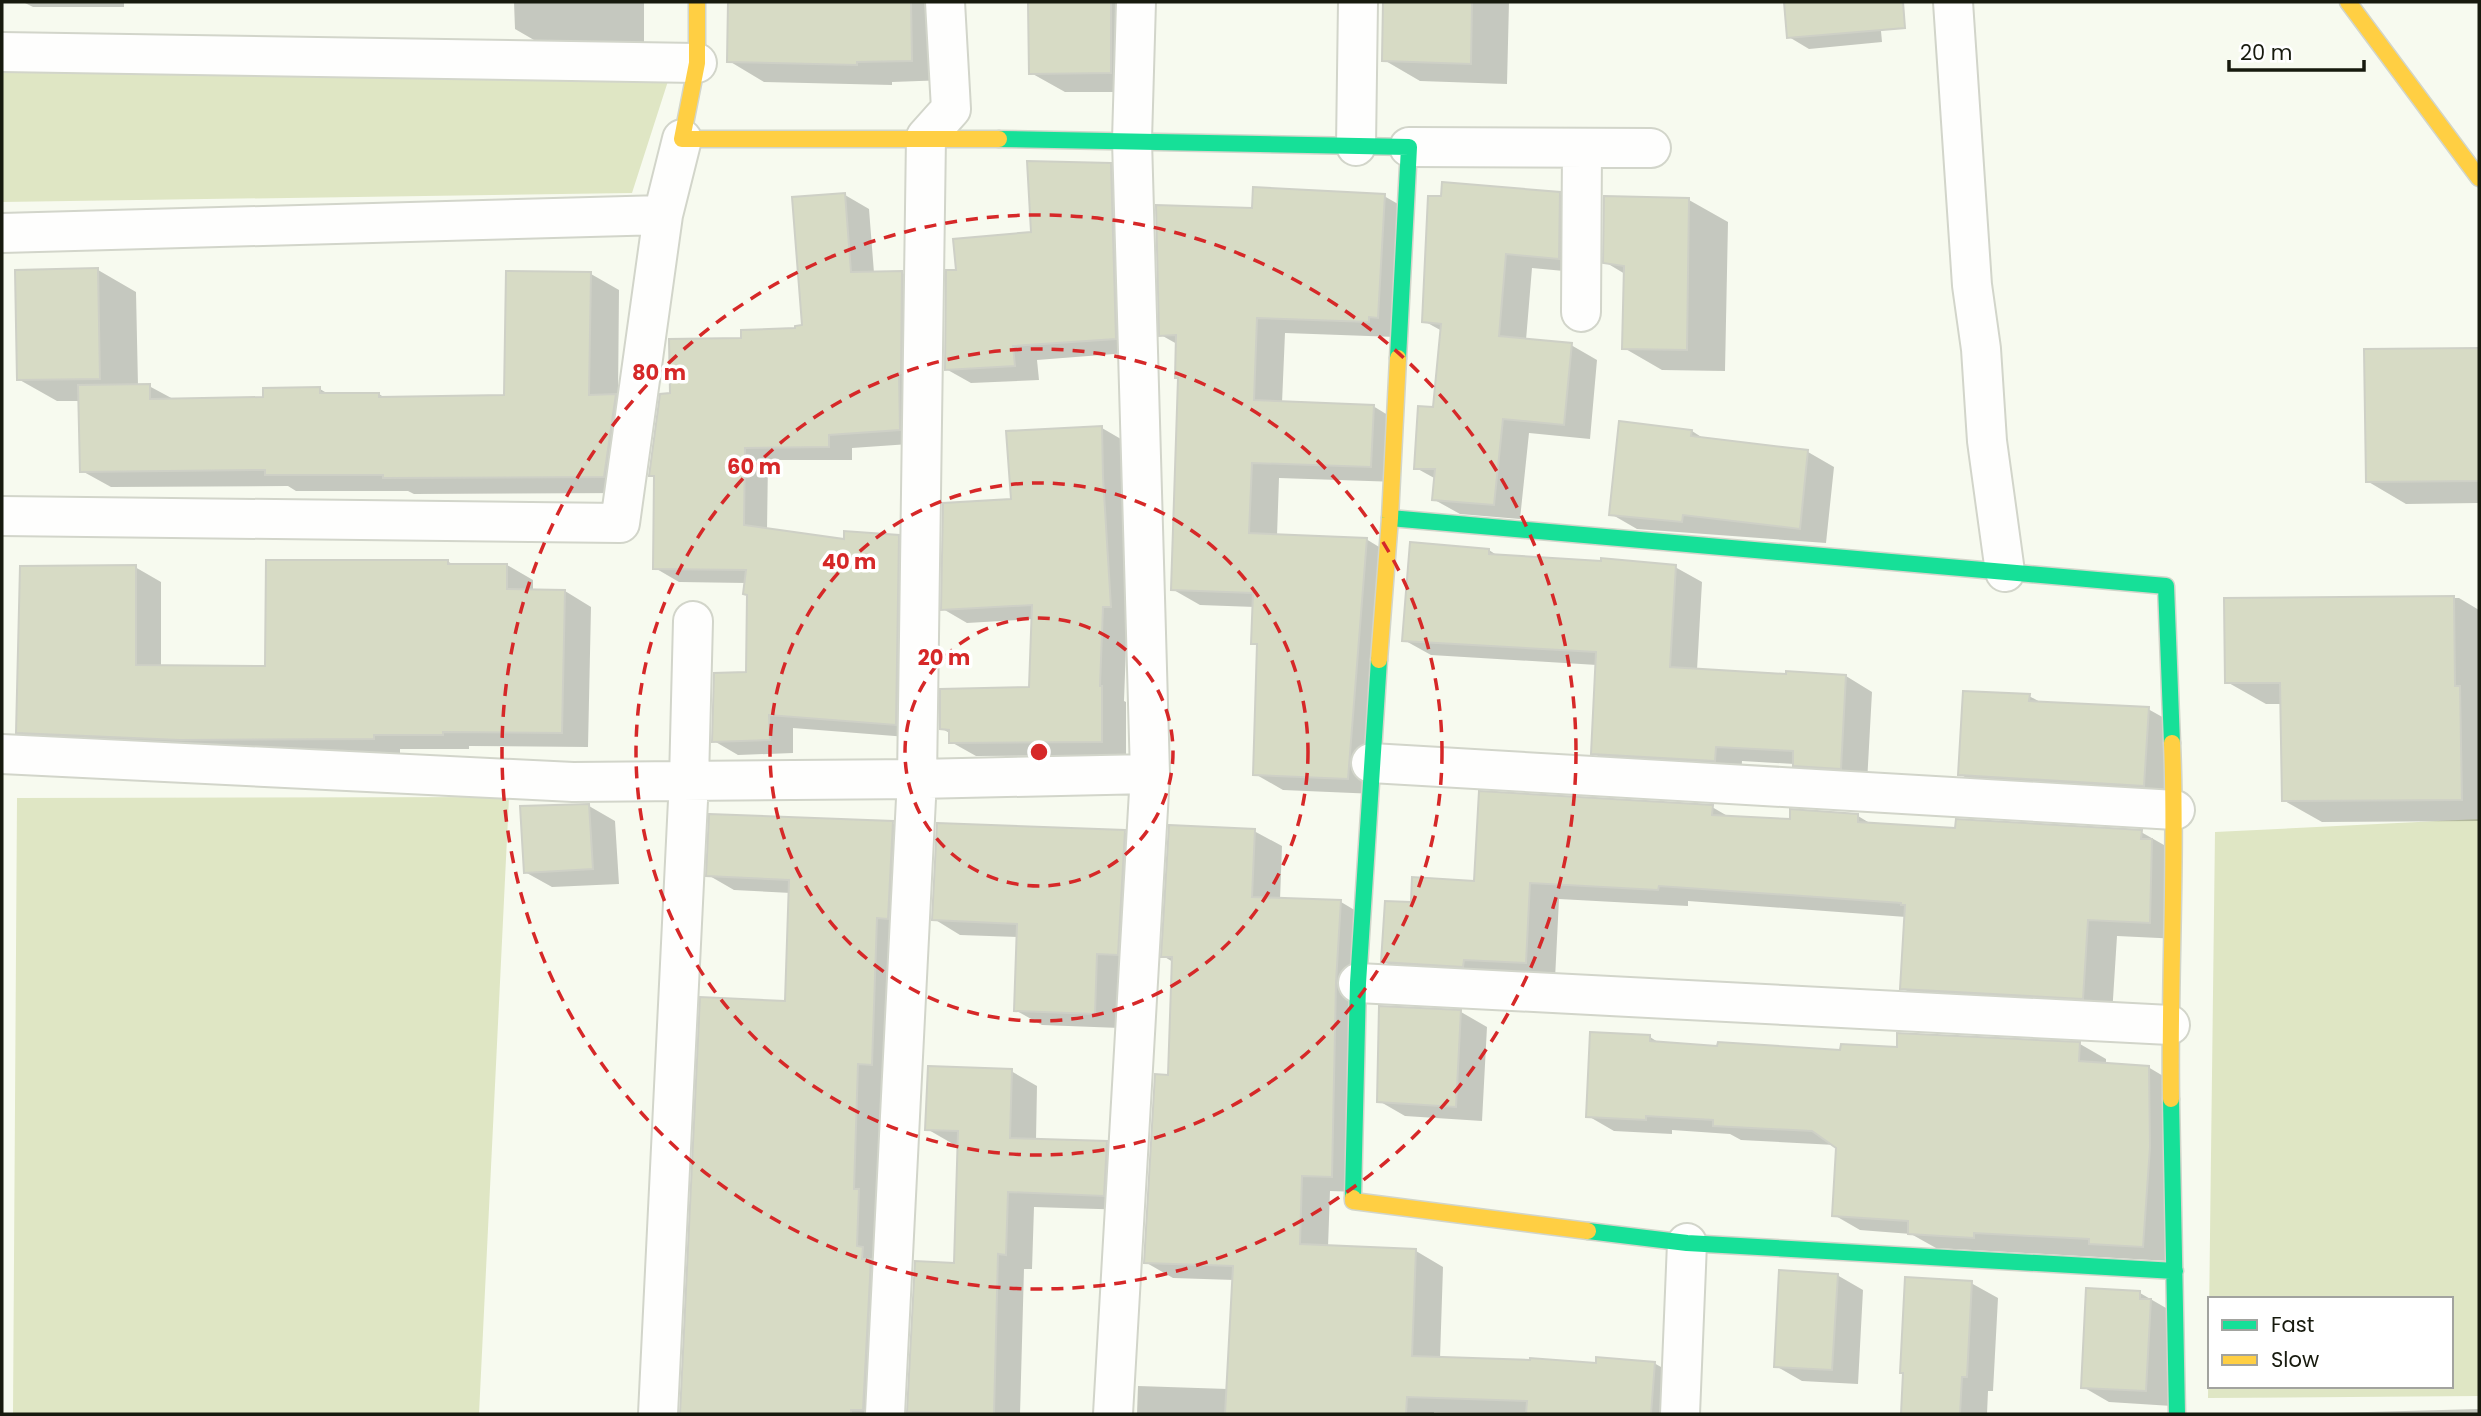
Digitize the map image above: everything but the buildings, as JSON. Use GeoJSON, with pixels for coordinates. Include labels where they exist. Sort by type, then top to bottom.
{"type":"FeatureCollection","features":[{"type":"Feature","properties":{"kind":"street"},"geometry":{"type":"LineString","coordinates":[[2,516],[620,523],[663,215],[697,63],[697,2]]}},
{"type":"Feature","properties":{"kind":"street"},"geometry":{"type":"LineString","coordinates":[[886,1414],[918,779],[926,137],[951,109],[945,2]]}},
{"type":"Feature","properties":{"kind":"street"},"geometry":{"type":"LineString","coordinates":[[1113,1414],[1150,774],[1132,140],[1136,2]]}},
{"type":"Feature","properties":{"kind":"street"},"geometry":{"type":"LineString","coordinates":[[1356,146],[1358,2]]}},
{"type":"Feature","properties":{"kind":"street"},"geometry":{"type":"LineString","coordinates":[[1953,2],[1972,285],[1981,349],[1987,441],[2005,572]]}},
{"type":"Feature","properties":{"kind":"street"},"geometry":{"type":"LineString","coordinates":[[2348,2],[2479,178]]}},
{"type":"Feature","properties":{"kind":"street"},"geometry":{"type":"LineString","coordinates":[[2,52],[697,63]]}},
{"type":"Feature","properties":{"kind":"street"},"geometry":{"type":"LineString","coordinates":[[682,139],[926,137],[1409,147],[1651,148]]}},
{"type":"Feature","properties":{"kind":"street"},"geometry":{"type":"LineString","coordinates":[[1409,147],[1390,518],[1371,763],[1358,983],[1353,1201],[1687,1243],[2175,1271]]}},
{"type":"Feature","properties":{"kind":"street"},"geometry":{"type":"LineString","coordinates":[[1581,312],[1582,148]]}},
{"type":"Feature","properties":{"kind":"street"},"geometry":{"type":"LineString","coordinates":[[2,233],[663,215]]}},
{"type":"Feature","properties":{"kind":"street"},"geometry":{"type":"LineString","coordinates":[[1390,518],[2165,586],[2175,810],[2170,1026],[2177,1414]]}},
{"type":"Feature","properties":{"kind":"street"},"geometry":{"type":"LineString","coordinates":[[658,1414],[689,780],[693,621]]}},
{"type":"Feature","properties":{"kind":"street"},"geometry":{"type":"LineString","coordinates":[[2,754],[572,782],[1150,774]]}},
{"type":"Feature","properties":{"kind":"street"},"geometry":{"type":"LineString","coordinates":[[1371,763],[2175,810]]}},
{"type":"Feature","properties":{"kind":"street"},"geometry":{"type":"LineString","coordinates":[[1358,983],[2170,1026]]}},
{"type":"Feature","properties":{"kind":"street"},"geometry":{"type":"LineString","coordinates":[[1680,1414],[1687,1243]]}},
{"type":"Feature","properties":{"kind":"green space"},"geometry":{"type":"Polygon","coordinates":[[[2,68],[669,78],[632,193],[2,202],[2,68]]]}},
{"type":"Feature","properties":{"kind":"green space"},"geometry":{"type":"Polygon","coordinates":[[[509,797],[479,1414],[13,1414],[17,798],[509,797]]]}},
{"type":"Feature","properties":{"kind":"green space"},"geometry":{"type":"Polygon","coordinates":[[[2479,819],[2479,1396],[2208,1398],[2208,1388],[2453,1388],[2453,1297],[2209,1297],[2215,832],[2479,819]]]}},
{"type":"Feature","properties":{"kind":"traffic: fast"},"geometry":{"type":"LineString","coordinates":[[999,139],[1409,147],[1398,358]]}},
{"type":"Feature","properties":{"kind":"traffic: fast"},"geometry":{"type":"LineString","coordinates":[[1390,518],[2166,586],[2172,743]]}},
{"type":"Feature","properties":{"kind":"traffic: fast"},"geometry":{"type":"LineString","coordinates":[[1353,1198],[1358,983],[1379,660]]}},
{"type":"Feature","properties":{"kind":"traffic: fast"},"geometry":{"type":"LineString","coordinates":[[2171,1099],[2177,1414]]}},
{"type":"Feature","properties":{"kind":"traffic: fast"},"geometry":{"type":"LineString","coordinates":[[1588,1231],[1687,1243],[2175,1271]]}},
{"type":"Feature","properties":{"kind":"traffic: slow"},"geometry":{"type":"LineString","coordinates":[[697,2],[697,63],[682,139],[999,139]]}},
{"type":"Feature","properties":{"kind":"traffic: slow"},"geometry":{"type":"LineString","coordinates":[[2348,2],[2479,178]]}},
{"type":"Feature","properties":{"kind":"traffic: slow"},"geometry":{"type":"LineString","coordinates":[[1379,660],[1398,358]]}},
{"type":"Feature","properties":{"kind":"traffic: slow"},"geometry":{"type":"LineString","coordinates":[[2171,1099],[2174,832],[2172,743]]}},
{"type":"Feature","properties":{"kind":"traffic: slow"},"geometry":{"type":"LineString","coordinates":[[1353,1198],[1353,1201],[1588,1231]]}}]}
